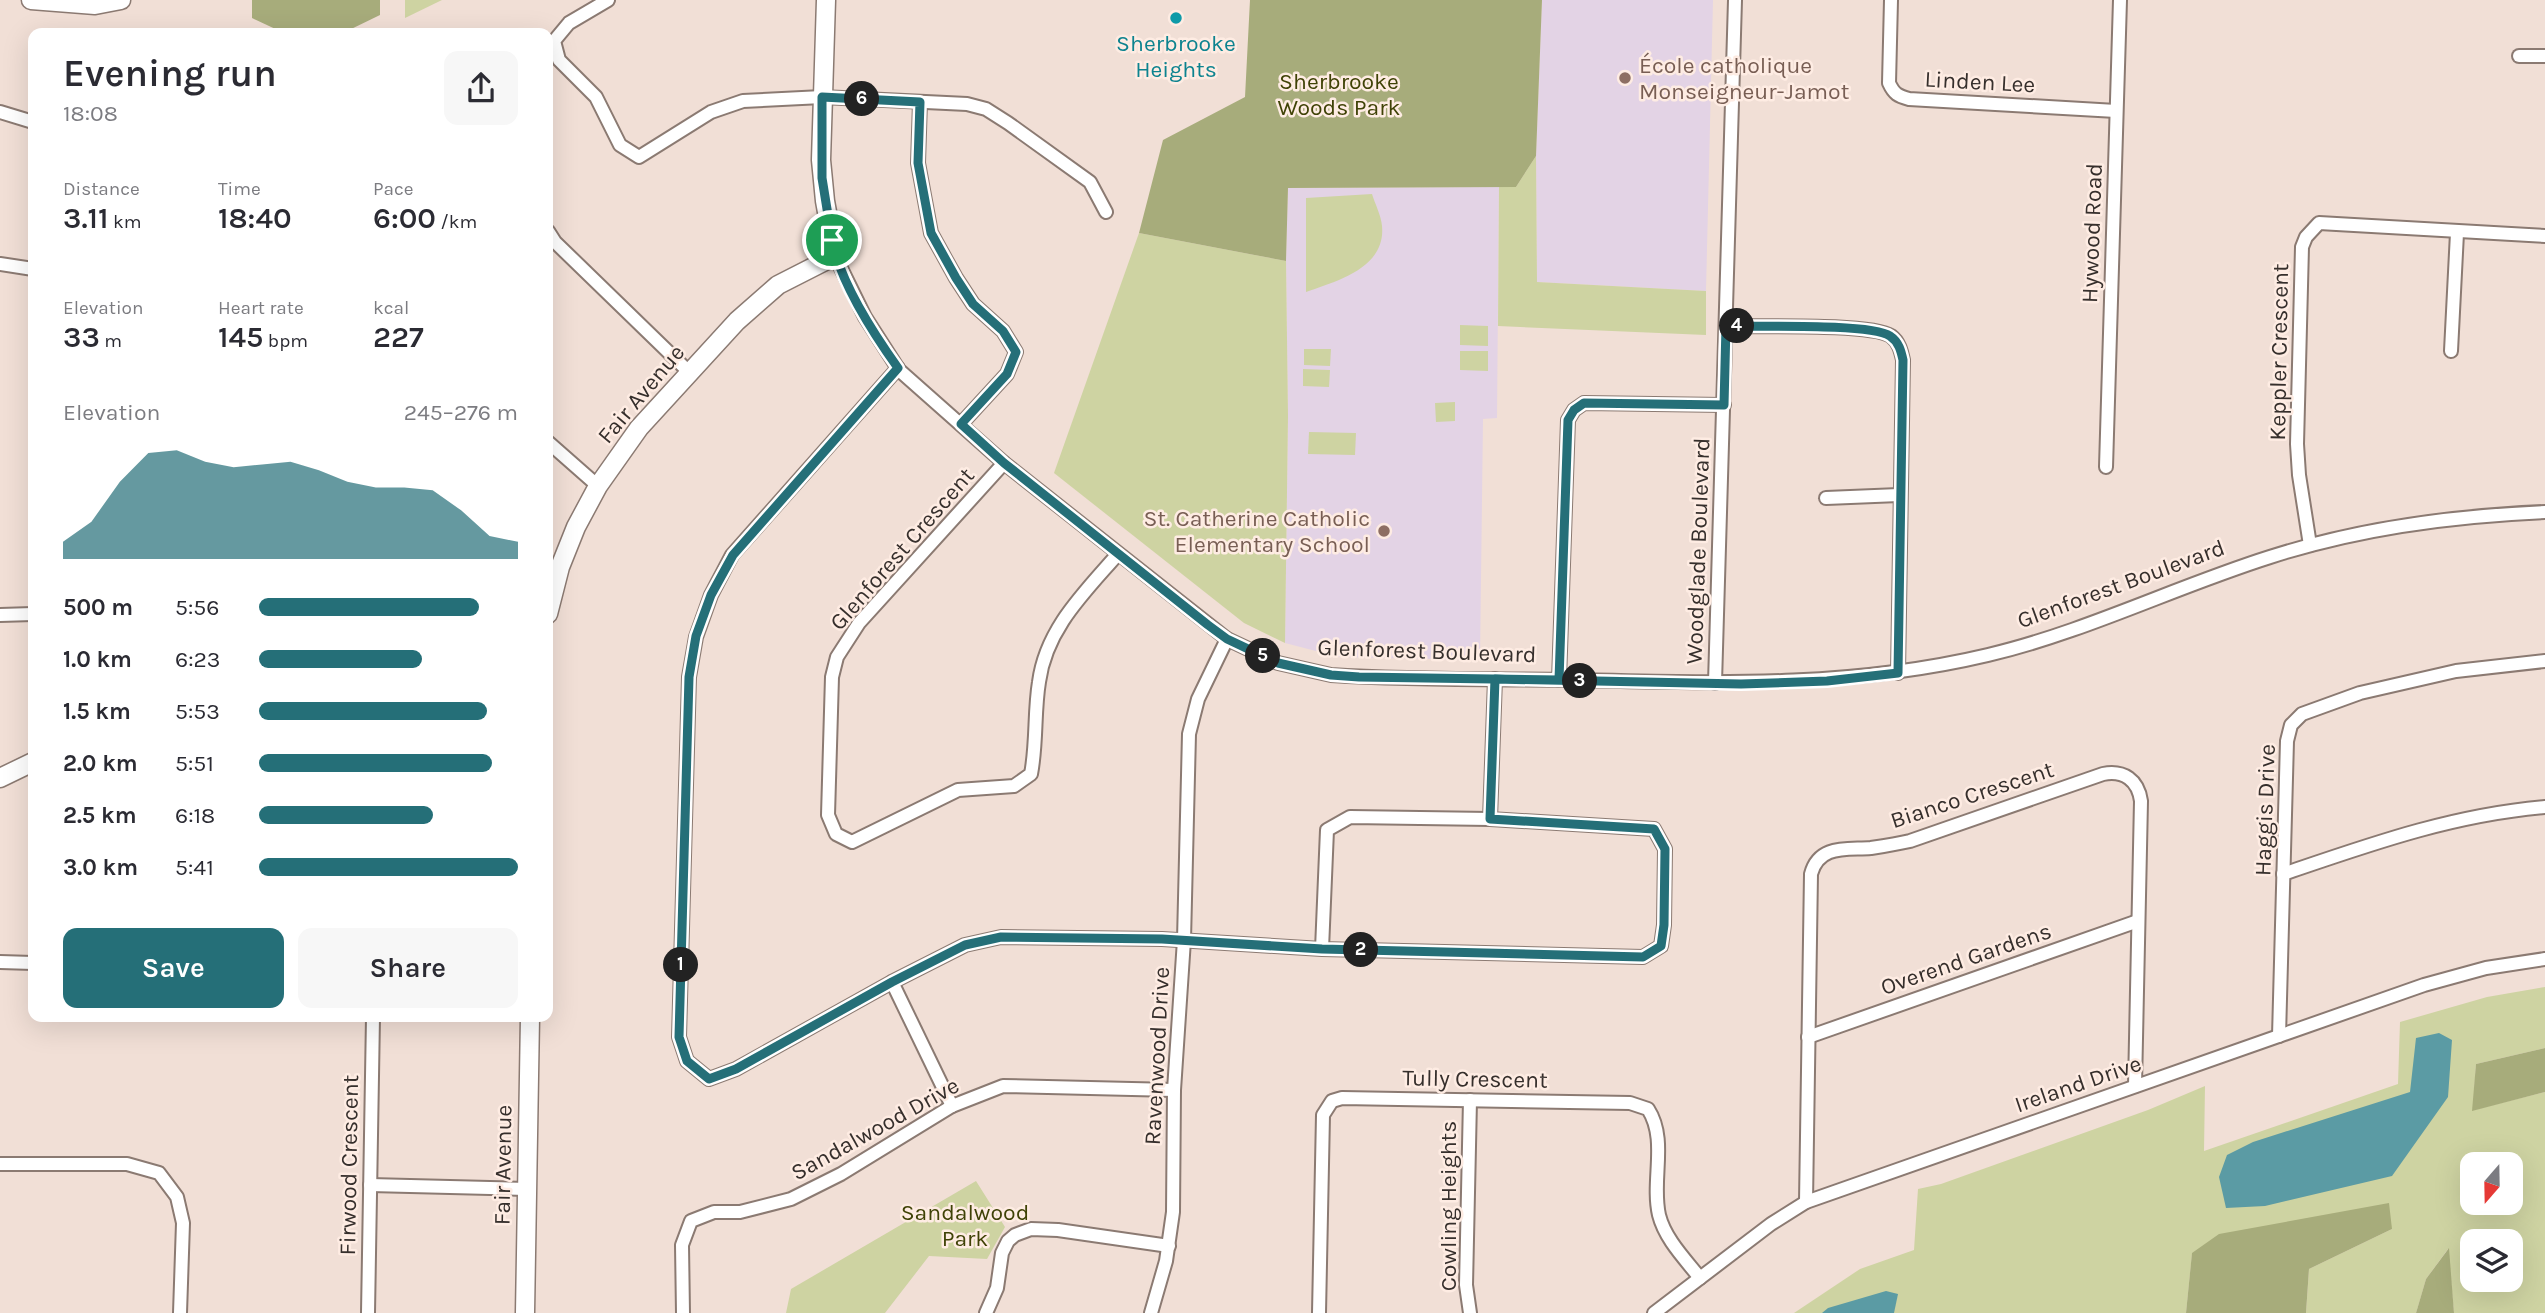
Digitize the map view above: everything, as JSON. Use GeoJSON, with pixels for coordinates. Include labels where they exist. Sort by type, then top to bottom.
{"type":"FeatureCollection","features":[{"type":"Feature","properties":{"kind":"street"},"geometry":{"type":"LineString","coordinates":[[31,0],[95,5],[121,0]]}},
{"type":"Feature","properties":{"kind":"street"},"geometry":{"type":"LineString","coordinates":[[608,0],[569,23],[554,41],[559,60],[596,97],[620,145],[639,157],[711,112],[743,101],[822,97],[967,104],[986,109],[1090,182],[1106,212]]}},
{"type":"Feature","properties":{"kind":"street","name":"Glenforest Boulevard"},"geometry":{"type":"LineString","coordinates":[[826,0],[822,178],[835,256],[865,317],[898,368],[1004,463],[1117,555],[1227,639],[1278,663],[1331,675],[1715,683],[1827,681],[1898,673],[1991,654],[2068,633],[2122,610],[2268,557],[2310,545],[2433,520],[2497,513],[2545,512]]}},
{"type":"Feature","properties":{"kind":"street","name":"Woodglade Boulevard"},"geometry":{"type":"LineString","coordinates":[[1715,683],[1735,0]]}},
{"type":"Feature","properties":{"kind":"street","name":"Linden Lee"},"geometry":{"type":"LineString","coordinates":[[1891,0],[1888,72],[1893,92],[1899,96],[1919,100],[2116,111]]}},
{"type":"Feature","properties":{"kind":"street","name":"Hywood Road"},"geometry":{"type":"LineString","coordinates":[[2106,467],[2120,0]]}},
{"type":"Feature","properties":{"kind":"street"},"geometry":{"type":"LineString","coordinates":[[2519,56],[2545,57]]}},
{"type":"Feature","properties":{"kind":"street"},"geometry":{"type":"LineString","coordinates":[[920,102],[918,163],[931,233],[973,304],[1003,331],[1016,352],[1007,374],[961,424]]}},
{"type":"Feature","properties":{"kind":"street"},"geometry":{"type":"LineString","coordinates":[[0,112],[28,120]]}},
{"type":"Feature","properties":{"kind":"street","name":"Keppler Crescent"},"geometry":{"type":"LineString","coordinates":[[2310,545],[2297,444],[2302,247],[2306,237],[2319,223],[2456,233],[2545,236]]}},
{"type":"Feature","properties":{"kind":"street"},"geometry":{"type":"LineString","coordinates":[[2451,351],[2456,233]]}},
{"type":"Feature","properties":{"kind":"street"},"geometry":{"type":"LineString","coordinates":[[553,239],[690,373]]}},
{"type":"Feature","properties":{"kind":"street","name":"Fair Avenue"},"geometry":{"type":"LineString","coordinates":[[553,594],[560,567],[576,527],[598,486],[639,428],[737,321],[778,285],[835,256]]}},
{"type":"Feature","properties":{"kind":"street"},"geometry":{"type":"LineString","coordinates":[[0,264],[28,268]]}},
{"type":"Feature","properties":{"kind":"street"},"geometry":{"type":"LineString","coordinates":[[1726,326],[1859,329],[1890,335],[1900,347],[1903,360],[1898,673]]}},
{"type":"Feature","properties":{"kind":"street"},"geometry":{"type":"LineString","coordinates":[[898,368],[733,555],[711,595],[696,636],[689,677],[679,1037],[687,1061],[709,1079],[736,1069],[892,982],[965,945],[1001,937],[1184,940],[1322,949],[1643,957],[1661,946],[1664,925],[1665,849],[1654,829],[1490,819],[1350,817],[1327,830],[1322,949]]}},
{"type":"Feature","properties":{"kind":"street"},"geometry":{"type":"LineString","coordinates":[[1559,680],[1568,420],[1574,410],[1584,403],[1724,405]]}},
{"type":"Feature","properties":{"kind":"street"},"geometry":{"type":"LineString","coordinates":[[553,446],[598,486]]}},
{"type":"Feature","properties":{"kind":"street","name":"Glenforest Crescent"},"geometry":{"type":"LineString","coordinates":[[1004,463],[859,622],[836,657],[832,677],[828,815],[836,834],[852,842],[958,790],[1014,786],[1031,774],[1036,750],[1039,682],[1047,649],[1065,616],[1117,555]]}},
{"type":"Feature","properties":{"kind":"street"},"geometry":{"type":"LineString","coordinates":[[1826,498],[1899,495]]}},
{"type":"Feature","properties":{"kind":"street"},"geometry":{"type":"LineString","coordinates":[[0,615],[28,614]]}},
{"type":"Feature","properties":{"kind":"street","name":"Ravenwood Drive"},"geometry":{"type":"LineString","coordinates":[[1152,1313],[1163,1278],[1174,1196],[1174,1090],[1184,940],[1189,734],[1198,699],[1227,639]]}},
{"type":"Feature","properties":{"kind":"street","name":"Haggis Drive"},"geometry":{"type":"LineString","coordinates":[[2279,1036],[2287,741],[2291,725],[2302,714],[2360,693],[2485,666],[2545,661]]}},
{"type":"Feature","properties":{"kind":"street"},"geometry":{"type":"LineString","coordinates":[[1490,819],[1495,679]]}},
{"type":"Feature","properties":{"kind":"street"},"geometry":{"type":"LineString","coordinates":[[0,778],[28,764]]}},
{"type":"Feature","properties":{"kind":"street","name":"Bianco Crescent"},"geometry":{"type":"LineString","coordinates":[[1805,1202],[1811,874],[1816,862],[1831,850],[1878,847],[1910,841],[2103,774],[2120,773],[2135,783],[2141,801],[2134,1086]]}},
{"type":"Feature","properties":{"kind":"street"},"geometry":{"type":"LineString","coordinates":[[2283,874],[2432,825],[2491,813],[2545,807]]}},
{"type":"Feature","properties":{"kind":"street","name":"Overend Gardens"},"geometry":{"type":"LineString","coordinates":[[1808,1037],[2138,920]]}},
{"type":"Feature","properties":{"kind":"street","name":"Ireland Drive"},"geometry":{"type":"LineString","coordinates":[[1654,1313],[1780,1217],[1805,1202],[2455,975],[2504,964],[2545,959]]}},
{"type":"Feature","properties":{"kind":"street"},"geometry":{"type":"LineString","coordinates":[[0,962],[28,963]]}},
{"type":"Feature","properties":{"kind":"street"},"geometry":{"type":"LineString","coordinates":[[892,982],[953,1106]]}},
{"type":"Feature","properties":{"kind":"street","name":"Firwood Crescent"},"geometry":{"type":"LineString","coordinates":[[368,1313],[373,1022]]}},
{"type":"Feature","properties":{"kind":"street","name":"Fair Avenue"},"geometry":{"type":"LineString","coordinates":[[524,1313],[530,1022]]}},
{"type":"Feature","properties":{"kind":"street","name":"Sandalwood Drive"},"geometry":{"type":"LineString","coordinates":[[683,1313],[682,1245],[691,1221],[714,1212],[740,1212],[791,1199],[841,1174],[953,1106],[1003,1086],[1174,1090]]}},
{"type":"Feature","properties":{"kind":"street","name":"Tully Crescent"},"geometry":{"type":"LineString","coordinates":[[1319,1313],[1323,1115],[1332,1101],[1352,1097],[1630,1103],[1648,1109],[1657,1127],[1656,1192],[1660,1218],[1673,1243],[1700,1278]]}},
{"type":"Feature","properties":{"kind":"street","name":"Cowling Heights"},"geometry":{"type":"LineString","coordinates":[[1470,1100],[1466,1285],[1471,1313]]}},
{"type":"Feature","properties":{"kind":"street"},"geometry":{"type":"LineString","coordinates":[[0,1164],[127,1164],[159,1173],[177,1197],[183,1223],[180,1313]]}},
{"type":"Feature","properties":{"kind":"street"},"geometry":{"type":"LineString","coordinates":[[370,1185],[526,1189]]}},
{"type":"Feature","properties":{"kind":"street"},"geometry":{"type":"LineString","coordinates":[[986,1313],[997,1288],[1002,1253],[1015,1235],[1031,1229],[1058,1230],[1169,1246]]}},
{"type":"Feature","properties":{"kind":"shaded area","name":"École catholique Monseigneur-Jamot"},"geometry":{"type":"Polygon","coordinates":[[[1542,0],[1713,0],[1706,291],[1537,282],[1536,156],[1542,0]]]}},
{"type":"Feature","properties":{"kind":"shaded area","name":"St. Catherine Catholic Elementary School"},"geometry":{"type":"Polygon","coordinates":[[[1499,187],[1497,418],[1483,419],[1480,660],[1339,657],[1285,643],[1288,188],[1499,187]]]}},
{"type":"Feature","properties":{"kind":"green space"},"geometry":{"type":"Polygon","coordinates":[[[252,0],[380,0],[380,15],[353,28],[273,28],[252,18],[252,0]]]}},
{"type":"Feature","properties":{"kind":"green space"},"geometry":{"type":"Polygon","coordinates":[[[405,0],[442,0],[405,18],[405,0]]]}},
{"type":"Feature","properties":{"kind":"green space","name":"Sherbrooke Woods Park"},"geometry":{"type":"Polygon","coordinates":[[[1250,0],[1542,0],[1536,156],[1516,187],[1288,188],[1286,261],[1139,233],[1163,140],[1245,97],[1250,0]]]}},
{"type":"Feature","properties":{"kind":"green space"},"geometry":{"type":"Polygon","coordinates":[[[1536,156],[1537,282],[1706,291],[1706,335],[1498,326],[1499,187],[1516,187],[1536,156]]]}},
{"type":"Feature","properties":{"kind":"green space"},"geometry":{"type":"Polygon","coordinates":[[[1372,194],[1382,226],[1381,240],[1376,252],[1357,271],[1306,292],[1306,198],[1372,194]]]}},
{"type":"Feature","properties":{"kind":"green space"},"geometry":{"type":"Polygon","coordinates":[[[1139,233],[1286,261],[1288,416],[1285,643],[1244,623],[1054,473],[1139,233]]]}},
{"type":"Feature","properties":{"kind":"green space"},"geometry":{"type":"Polygon","coordinates":[[[1460,325],[1488,326],[1488,346],[1460,345],[1460,325]]]}},
{"type":"Feature","properties":{"kind":"green space"},"geometry":{"type":"Polygon","coordinates":[[[1304,349],[1331,349],[1330,366],[1304,365],[1304,349]]]}},
{"type":"Feature","properties":{"kind":"green space"},"geometry":{"type":"Polygon","coordinates":[[[1460,351],[1488,351],[1488,371],[1460,370],[1460,351]]]}},
{"type":"Feature","properties":{"kind":"green space"},"geometry":{"type":"Polygon","coordinates":[[[1303,369],[1330,370],[1329,387],[1303,386],[1303,369]]]}},
{"type":"Feature","properties":{"kind":"green space"},"geometry":{"type":"Polygon","coordinates":[[[1455,402],[1455,421],[1436,422],[1435,403],[1455,402]]]}},
{"type":"Feature","properties":{"kind":"green space"},"geometry":{"type":"Polygon","coordinates":[[[1309,432],[1356,433],[1355,455],[1308,454],[1309,432]]]}},
{"type":"Feature","properties":{"kind":"green space"},"geometry":{"type":"Polygon","coordinates":[[[2545,987],[2545,1048],[2476,1064],[2473,1110],[2545,1092],[2545,1313],[2454,1313],[2448,1249],[2426,1279],[2416,1313],[2306,1313],[2309,1269],[2392,1229],[2192,1254],[2186,1313],[1794,1313],[1860,1269],[1914,1250],[1918,1189],[1941,1184],[2148,1110],[2205,1086],[2204,1151],[2398,1084],[2400,1022],[2487,997],[2545,987]]]}},
{"type":"Feature","properties":{"kind":"green space"},"geometry":{"type":"Polygon","coordinates":[[[2545,1048],[2545,1092],[2472,1111],[2476,1064],[2545,1048]]]}},
{"type":"Feature","properties":{"kind":"green space","name":"Sandalwood Park"},"geometry":{"type":"Polygon","coordinates":[[[976,1181],[1005,1227],[987,1259],[929,1256],[885,1313],[786,1313],[791,1289],[976,1181]]]}},
{"type":"Feature","properties":{"kind":"green space"},"geometry":{"type":"Polygon","coordinates":[[[2389,1203],[2392,1229],[2309,1269],[2306,1313],[2186,1313],[2192,1253],[2219,1234],[2389,1203]]]}},
{"type":"Feature","properties":{"kind":"green space"},"geometry":{"type":"Polygon","coordinates":[[[2449,1248],[2454,1313],[2416,1313],[2426,1279],[2449,1248]]]}},
{"type":"Feature","properties":{"kind":"water"},"geometry":{"type":"Polygon","coordinates":[[[2439,1033],[2452,1040],[2448,1097],[2392,1176],[2265,1206],[2226,1208],[2219,1177],[2227,1155],[2253,1142],[2410,1092],[2416,1038],[2439,1033]]]}},
{"type":"Feature","properties":{"kind":"water"},"geometry":{"type":"Polygon","coordinates":[[[1886,1291],[1898,1294],[1894,1313],[1822,1313],[1828,1308],[1886,1291]]]}},
{"type":"Feature","properties":{"kind":"place","name":"Sherbrooke Heights"},"geometry":{"type":"Point","coordinates":[1176,18]}},
{"type":"Feature","properties":{"kind":"place","name":"École catholique Monseigneur-Jamot"},"geometry":{"type":"Point","coordinates":[1625,78]}},
{"type":"Feature","properties":{"kind":"place","name":"St. Catherine Catholic Elementary School"},"geometry":{"type":"Point","coordinates":[1384,531]}},
{"type":"Feature","properties":{"kind":"route"},"geometry":{"type":"LineString","coordinates":[[822,97],[920,102],[918,163],[931,233],[973,304],[1003,331],[1016,352],[1007,374],[961,424],[1004,463],[1117,555],[1227,639],[1278,663],[1331,675],[1559,680],[1568,420],[1574,410],[1584,403],[1611,402],[1724,405],[1726,326],[1859,329],[1890,335],[1900,347],[1903,360],[1898,673],[1827,681],[1741,684],[1495,679],[1490,819],[1654,829],[1665,849],[1664,925],[1661,946],[1643,957],[1322,949],[1162,939],[1001,937],[965,945],[892,982],[736,1069],[709,1079],[687,1061],[679,1037],[689,677],[696,636],[711,595],[733,555],[898,368],[865,317],[835,256],[832,240],[822,178],[822,97]]}}]}
